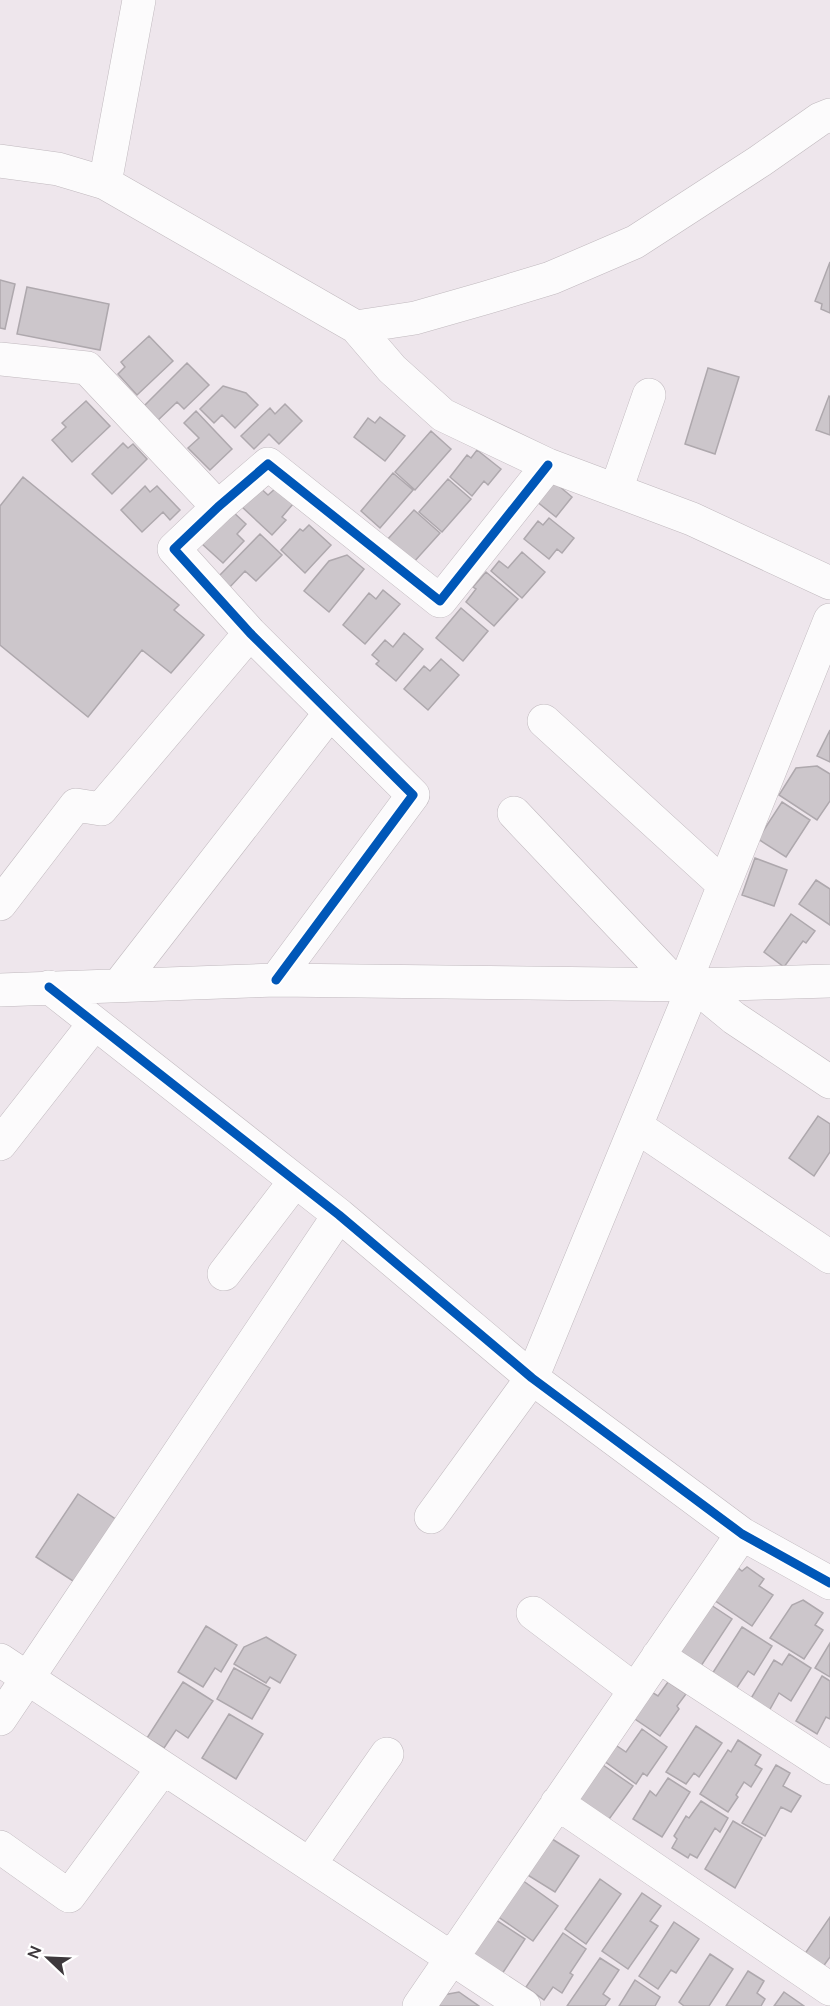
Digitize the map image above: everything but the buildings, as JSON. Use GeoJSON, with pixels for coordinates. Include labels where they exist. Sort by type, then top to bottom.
{"type":"FeatureCollection","features":[{"type":"Feature","properties":{"kind":"street"},"geometry":{"type":"LineString","coordinates":[[105,183],[139,0]]}},
{"type":"Feature","properties":{"kind":"street"},"geometry":{"type":"LineString","coordinates":[[356,327],[415,318],[485,298],[551,278],[635,243],[820,119],[830,115]]}},
{"type":"Feature","properties":{"kind":"street"},"geometry":{"type":"LineString","coordinates":[[0,161],[58,169],[105,183],[356,327],[392,369],[443,415],[548,465],[692,519],[830,583]]}},
{"type":"Feature","properties":{"kind":"street"},"geometry":{"type":"LineString","coordinates":[[0,359],[87,368],[218,507]]}},
{"type":"Feature","properties":{"kind":"street"},"geometry":{"type":"LineString","coordinates":[[616,490],[649,395]]}},
{"type":"Feature","properties":{"kind":"street"},"geometry":{"type":"LineString","coordinates":[[276,980],[413,795],[250,633],[174,549],[268,464],[440,601],[548,465]]}},
{"type":"Feature","properties":{"kind":"street"},"geometry":{"type":"LineString","coordinates":[[431,1517],[532,1378],[636,1126],[685,985],[830,620]]}},
{"type":"Feature","properties":{"kind":"street"},"geometry":{"type":"LineString","coordinates":[[0,904],[76,804],[101,809],[250,633]]}},
{"type":"Feature","properties":{"kind":"street"},"geometry":{"type":"LineString","coordinates":[[119,985],[330,713]]}},
{"type":"Feature","properties":{"kind":"street"},"geometry":{"type":"LineString","coordinates":[[544,721],[724,885]]}},
{"type":"Feature","properties":{"kind":"street"},"geometry":{"type":"LineString","coordinates":[[514,813],[685,985],[830,1082]]}},
{"type":"Feature","properties":{"kind":"street"},"geometry":{"type":"LineString","coordinates":[[0,990],[276,980],[685,985],[830,981]]}},
{"type":"Feature","properties":{"kind":"street"},"geometry":{"type":"LineString","coordinates":[[49,987],[339,1215],[532,1378],[742,1534],[830,1583]]}},
{"type":"Feature","properties":{"kind":"street"},"geometry":{"type":"LineString","coordinates":[[0,1144],[94,1024]]}},
{"type":"Feature","properties":{"kind":"street"},"geometry":{"type":"LineString","coordinates":[[636,1126],[830,1257]]}},
{"type":"Feature","properties":{"kind":"street"},"geometry":{"type":"LineString","coordinates":[[224,1274],[295,1181]]}},
{"type":"Feature","properties":{"kind":"street"},"geometry":{"type":"LineString","coordinates":[[0,1719],[339,1215]]}},
{"type":"Feature","properties":{"kind":"street"},"geometry":{"type":"LineString","coordinates":[[419,2006],[742,1534]]}},
{"type":"Feature","properties":{"kind":"street"},"geometry":{"type":"LineString","coordinates":[[533,1613],[635,1690]]}},
{"type":"Feature","properties":{"kind":"street"},"geometry":{"type":"LineString","coordinates":[[658,1656],[830,1768]]}},
{"type":"Feature","properties":{"kind":"street"},"geometry":{"type":"LineString","coordinates":[[0,1660],[524,2006]]}},
{"type":"Feature","properties":{"kind":"street"},"geometry":{"type":"LineString","coordinates":[[310,1864],[387,1754]]}},
{"type":"Feature","properties":{"kind":"street"},"geometry":{"type":"LineString","coordinates":[[0,1847],[69,1896],[163,1768]]}},
{"type":"Feature","properties":{"kind":"street"},"geometry":{"type":"LineString","coordinates":[[557,1803],[830,1989]]}},
{"type":"Feature","properties":{"kind":"cycle path"},"geometry":{"type":"LineString","coordinates":[[276,980],[413,795],[250,633],[174,549],[268,464],[440,601],[548,465]]}},
{"type":"Feature","properties":{"kind":"cycle path"},"geometry":{"type":"LineString","coordinates":[[49,987],[339,1215],[532,1378],[742,1534],[830,1583]]}}]}
